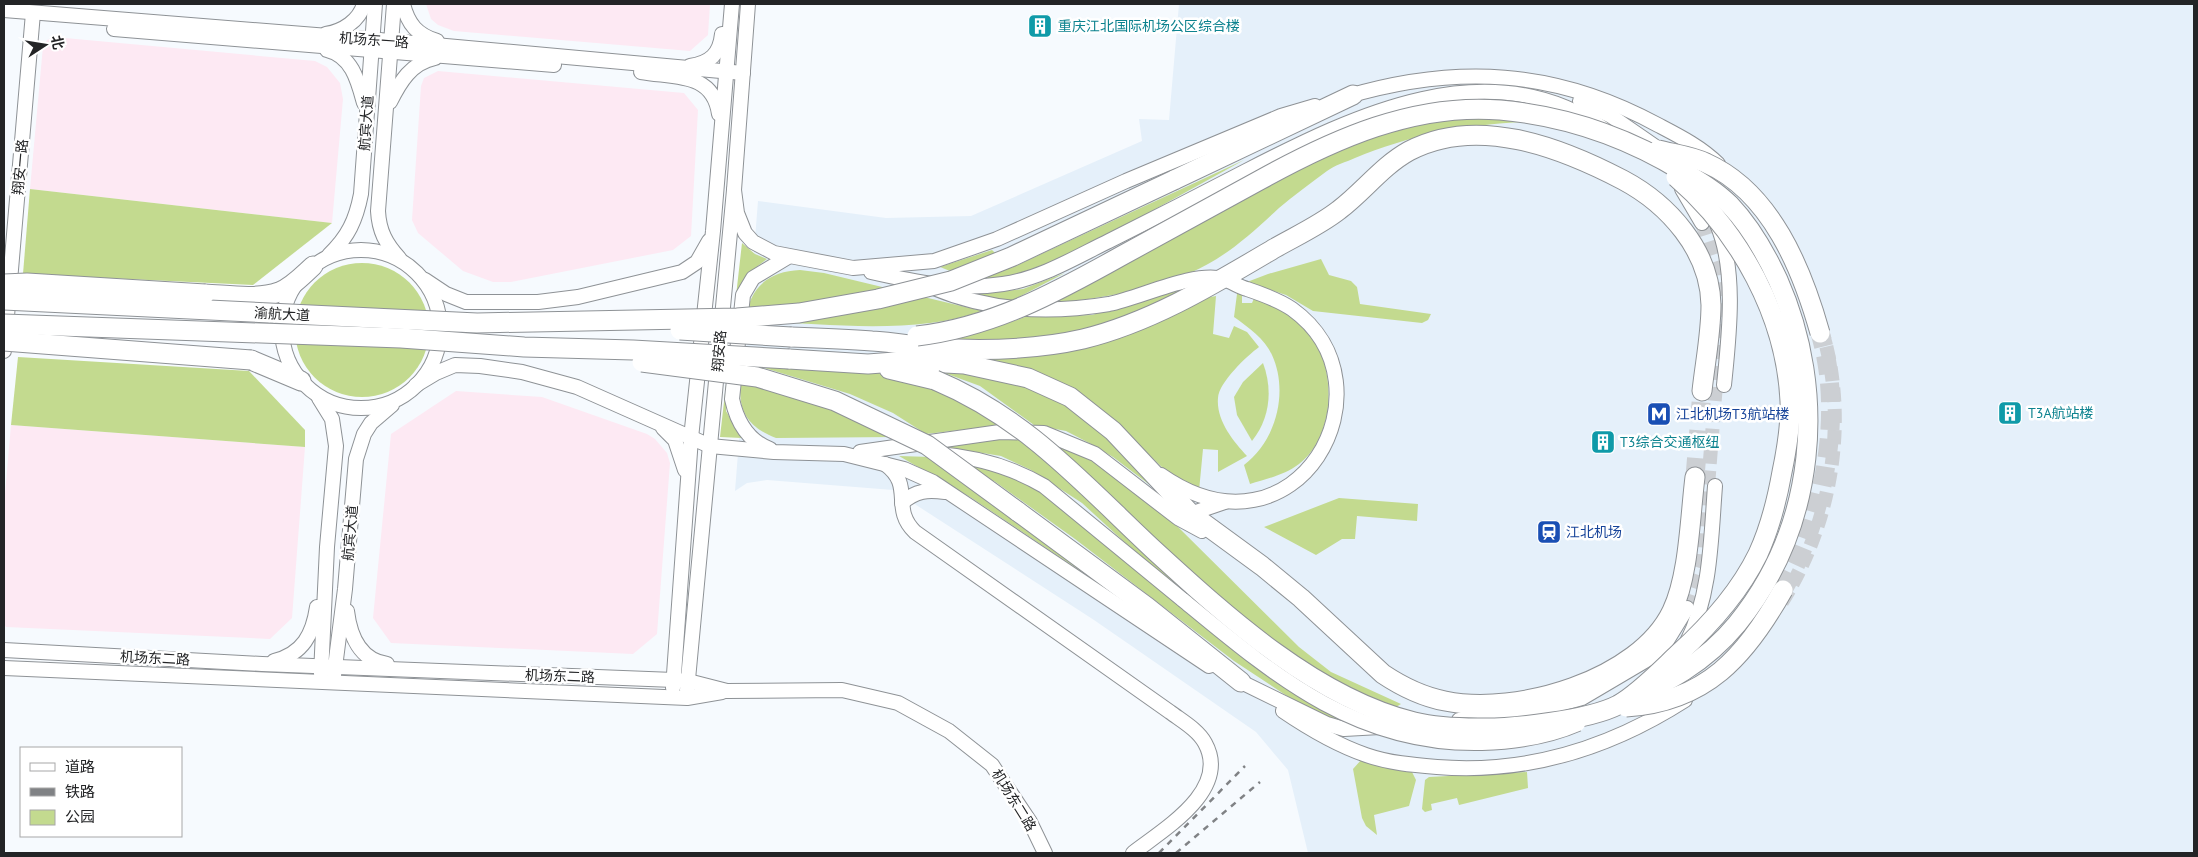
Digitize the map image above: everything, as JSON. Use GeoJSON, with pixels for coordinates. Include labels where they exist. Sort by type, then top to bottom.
{"type":"FeatureCollection","features":[{"type":"Feature","properties":{"kind":"highway"},"geometry":{"type":"LineString","coordinates":[[561,323],[627,319],[737,318],[799,313],[878,299],[950,281],[1011,257],[1361,93]]}},
{"type":"Feature","properties":{"kind":"highway"},"geometry":{"type":"LineString","coordinates":[[873,341],[944,333],[992,320],[1047,297],[1280,169],[1345,137],[1426,113],[1477,109],[1534,114],[1610,134],[1636,145],[1706,162],[1724,172],[1745,189],[1768,216],[1788,248],[1819,325]]}},
{"type":"Feature","properties":{"kind":"highway"},"geometry":{"type":"LineString","coordinates":[[561,323],[873,341],[935,348],[1028,348],[1083,339],[1131,324],[1222,279],[1338,212],[1387,167],[1407,152],[1429,142],[1478,136],[1511,138],[1543,145],[1574,156],[1645,192],[1670,214],[1690,239],[1702,264],[1711,303],[1702,391]]}},
{"type":"Feature","properties":{"kind":"highway"},"geometry":{"type":"LineString","coordinates":[[1610,708],[1701,634],[1733,596],[1758,554],[1776,506],[1790,428],[1787,369],[1775,325],[1753,273],[1721,224],[1692,191],[1636,145]]}},
{"type":"Feature","properties":{"kind":"highway"},"geometry":{"type":"LineString","coordinates":[[4,284],[27,283],[204,294],[256,295],[279,292],[318,263]]}},
{"type":"Feature","properties":{"kind":"highway","name":"渝航大道"},"geometry":{"type":"LineString","coordinates":[[4,300],[477,323],[561,323]]}},
{"type":"Feature","properties":{"kind":"highway","name":"渝航大道"},"geometry":{"type":"LineString","coordinates":[[4,324],[401,338],[524,347]]}},
{"type":"Feature","properties":{"kind":"highway"},"geometry":{"type":"LineString","coordinates":[[4,341],[251,360],[302,381]]}},
{"type":"Feature","properties":{"kind":"highway"},"geometry":{"type":"LineString","coordinates":[[524,347],[633,350],[868,364],[908,361],[964,364],[1028,378],[1056,390],[1083,406],[1113,431],[1144,463],[1185,516],[1262,566],[1324,618],[1383,674],[1396,682],[1445,701],[1482,704],[1524,700],[1580,685],[1626,662],[1646,646],[1662,628],[1677,598],[1683,575],[1694,477]]}},
{"type":"Feature","properties":{"kind":"highway"},"geometry":{"type":"LineString","coordinates":[[524,347],[757,377],[802,389],[835,401],[927,445],[1146,607],[1241,682]]}},
{"type":"Feature","properties":{"kind":"highway"},"geometry":{"type":"LineString","coordinates":[[868,364],[935,380],[963,392],[1018,425],[1093,491],[1155,551],[1260,642],[1300,671],[1342,695],[1374,710],[1416,723],[1446,726],[1514,727],[1610,708],[1657,703],[1690,691],[1716,675],[1739,656],[1771,612],[1783,590]]}},
{"type":"Feature","properties":{"kind":"main road"},"geometry":{"type":"LineString","coordinates":[[307,40],[344,28],[358,16],[364,4]]}},
{"type":"Feature","properties":{"kind":"main road","name":"航宾大道"},"geometry":{"type":"LineString","coordinates":[[318,263],[347,236],[356,216],[361,194],[375,4]]}},
{"type":"Feature","properties":{"kind":"main road","name":"航宾大道"},"geometry":{"type":"LineString","coordinates":[[394,4],[379,222],[385,241],[407,266]]}},
{"type":"Feature","properties":{"kind":"main road"},"geometry":{"type":"LineString","coordinates":[[403,4],[409,22],[421,35],[456,47]]}},
{"type":"Feature","properties":{"kind":"main road"},"geometry":{"type":"LineString","coordinates":[[679,68],[698,65],[716,54],[721,42],[724,16],[730,4]]}},
{"type":"Feature","properties":{"kind":"main road","name":"翔安路"},"geometry":{"type":"LineString","coordinates":[[687,698],[681,681],[691,438],[713,231],[730,4]]}},
{"type":"Feature","properties":{"kind":"main road","name":"翔安路"},"geometry":{"type":"LineString","coordinates":[[672,697],[681,681],[710,446],[734,190],[748,4]]}},
{"type":"Feature","properties":{"kind":"main road","name":"机场东一路"},"geometry":{"type":"LineString","coordinates":[[4,10],[33,17],[391,47],[444,57],[641,72],[743,76]]}},
{"type":"Feature","properties":{"kind":"main road","name":"机场东一路"},"geometry":{"type":"LineString","coordinates":[[4,20],[33,17]]}},
{"type":"Feature","properties":{"kind":"main road","name":"翔安一路"},"geometry":{"type":"LineString","coordinates":[[4,351],[33,17]]}},
{"type":"Feature","properties":{"kind":"main road"},"geometry":{"type":"LineString","coordinates":[[307,40],[333,52],[349,65],[358,81],[367,114]]}},
{"type":"Feature","properties":{"kind":"main road","name":"机场东一路"},"geometry":{"type":"LineString","coordinates":[[391,47],[456,47],[679,68],[726,75]]}},
{"type":"Feature","properties":{"kind":"main road"},"geometry":{"type":"LineString","coordinates":[[386,109],[401,81],[413,68],[430,59],[444,57]]}},
{"type":"Feature","properties":{"kind":"main road"},"geometry":{"type":"LineString","coordinates":[[641,72],[693,81],[704,85],[715,97],[721,130]]}},
{"type":"Feature","properties":{"kind":"main road"},"geometry":{"type":"LineString","coordinates":[[853,268],[934,261],[965,252],[1281,116],[1361,93],[1402,82],[1444,76],[1530,80],[1582,92],[1638,114],[1697,146],[1735,182],[1785,248],[1810,293],[1819,325]]}},
{"type":"Feature","properties":{"kind":"main road"},"geometry":{"type":"LineString","coordinates":[[1361,93],[1483,85],[1548,94],[1596,107],[1664,152],[1688,172],[1705,196],[1720,232],[1726,263],[1729,312],[1724,385]]}},
{"type":"Feature","properties":{"kind":"main road"},"geometry":{"type":"LineString","coordinates":[[926,285],[969,286],[1004,284],[1031,277],[1150,221],[1271,158],[1334,128],[1378,110],[1426,98],[1487,92],[1538,98],[1584,115],[1610,134]]}},
{"type":"Feature","properties":{"kind":"main road"},"geometry":{"type":"LineString","coordinates":[[1596,107],[1629,134],[1662,165],[1684,192],[1702,223]]}},
{"type":"Feature","properties":{"kind":"main road"},"geometry":{"type":"LineString","coordinates":[[734,190],[737,213],[745,233],[763,249],[788,257],[853,268],[926,285],[953,296],[996,306],[1046,310],[1110,304],[1190,280],[1222,279],[1267,296],[1291,308],[1308,323],[1324,345],[1331,362],[1336,400],[1333,422],[1325,444],[1310,469],[1300,479],[1250,502],[1225,502],[1187,491],[1144,463]]}},
{"type":"Feature","properties":{"kind":"main road"},"geometry":{"type":"LineString","coordinates":[[713,231],[704,254],[697,262],[682,272],[559,300],[466,302],[438,290],[407,266],[385,254],[364,250],[342,252],[318,263],[292,290],[283,316],[284,344],[290,363],[302,381],[318,395],[337,404],[358,408],[379,406],[399,398],[444,368],[466,364],[558,380],[710,446],[778,452],[982,459],[1028,477],[1067,504],[1182,600],[1256,659],[1301,691],[1343,714],[1384,730],[1420,739],[1459,743],[1499,742],[1567,729],[1610,708]]}},
{"type":"Feature","properties":{"kind":"main road"},"geometry":{"type":"LineString","coordinates":[[778,452],[760,445],[752,438],[739,421],[732,400],[743,295],[753,278],[788,257]]}},
{"type":"Feature","properties":{"kind":"main road"},"geometry":{"type":"LineString","coordinates":[[407,266],[430,293],[439,321],[439,340],[434,359],[416,386]]}},
{"type":"Feature","properties":{"kind":"main road","name":"航宾大道"},"geometry":{"type":"LineString","coordinates":[[318,395],[328,409],[335,432],[327,547],[327,683]]}},
{"type":"Feature","properties":{"kind":"main road","name":"航宾大道"},"geometry":{"type":"LineString","coordinates":[[328,666],[346,589],[356,459],[360,446],[372,423],[399,398]]}},
{"type":"Feature","properties":{"kind":"main road"},"geometry":{"type":"LineString","coordinates":[[650,419],[670,433],[680,449],[688,492]]}},
{"type":"Feature","properties":{"kind":"main road"},"geometry":{"type":"LineString","coordinates":[[883,455],[1000,432],[1044,433],[1095,454],[1185,516],[1225,502]]}},
{"type":"Feature","properties":{"kind":"main road"},"geometry":{"type":"LineString","coordinates":[[883,455],[904,469],[933,482],[1204,663],[1327,724],[1344,729],[1499,717],[1539,710],[1582,698],[1660,652],[1687,608]]}},
{"type":"Feature","properties":{"kind":"main road"},"geometry":{"type":"LineString","coordinates":[[883,455],[898,475],[905,522],[926,542],[1170,712],[1192,729],[1205,744],[1209,759],[1209,776],[1198,800],[1134,853]]}},
{"type":"Feature","properties":{"kind":"main road"},"geometry":{"type":"LineString","coordinates":[[1626,730],[1678,659],[1693,631],[1711,547],[1714,486]]}},
{"type":"Feature","properties":{"kind":"main road"},"geometry":{"type":"LineString","coordinates":[[902,503],[912,494],[922,490],[946,492]]}},
{"type":"Feature","properties":{"kind":"main road"},"geometry":{"type":"LineString","coordinates":[[262,664],[291,655],[302,646],[311,634],[327,547]]}},
{"type":"Feature","properties":{"kind":"main road"},"geometry":{"type":"LineString","coordinates":[[346,589],[349,627],[359,649],[365,655],[383,664],[425,671]]}},
{"type":"Feature","properties":{"kind":"main road"},"geometry":{"type":"LineString","coordinates":[[1241,682],[1285,713],[1334,741],[1366,755],[1410,765],[1463,769],[1503,768],[1538,763],[1582,750],[1678,704],[1722,675],[1762,632]]}},
{"type":"Feature","properties":{"kind":"main road","name":"机场东二路"},"geometry":{"type":"LineString","coordinates":[[4,650],[262,664],[681,681],[727,691]]}},
{"type":"Feature","properties":{"kind":"main road","name":"机场东二路"},"geometry":{"type":"LineString","coordinates":[[4,668],[687,698],[727,691],[842,690],[898,703],[949,730],[992,765],[1030,822],[1045,853]]}},
{"type":"Feature","properties":{"kind":"main road"},"geometry":{"type":"LineString","coordinates":[[1396,682],[1425,704],[1443,708],[1465,711],[1539,710]]}},
{"type":"Feature","properties":{"kind":"shaded area"},"geometry":{"type":"Polygon","coordinates":[[[426,4],[710,4],[708,35],[690,51],[454,31],[438,25],[431,19],[426,4]]]}},
{"type":"Feature","properties":{"kind":"shaded area"},"geometry":{"type":"Polygon","coordinates":[[[1179,4],[2194,4],[2194,853],[1308,853],[1288,770],[1256,732],[1094,620],[893,490],[767,480],[747,483],[735,491],[758,201],[886,218],[971,216],[1142,141],[1139,119],[1169,120],[1179,4]]]}},
{"type":"Feature","properties":{"kind":"shaded area"},"geometry":{"type":"Polygon","coordinates":[[[54,37],[315,61],[327,67],[340,83],[343,99],[332,223],[30,189],[43,46],[47,40],[54,37]]]}},
{"type":"Feature","properties":{"kind":"shaded area"},"geometry":{"type":"Polygon","coordinates":[[[438,71],[684,93],[698,110],[691,236],[673,250],[511,282],[493,282],[463,271],[418,233],[412,220],[421,86],[424,78],[438,71]]]}},
{"type":"Feature","properties":{"kind":"shaded area"},"geometry":{"type":"Polygon","coordinates":[[[456,391],[542,397],[647,434],[655,439],[667,453],[670,463],[657,634],[633,654],[391,643],[373,618],[391,434],[456,391]]]}},
{"type":"Feature","properties":{"kind":"shaded area"},"geometry":{"type":"Polygon","coordinates":[[[11,425],[305,447],[292,618],[270,639],[6,627],[4,625],[4,505],[11,425]]]}},
{"type":"Feature","properties":{"kind":"green space"},"geometry":{"type":"Polygon","coordinates":[[[1478,115],[1524,122],[1459,128],[1416,137],[1375,150],[1330,169],[1285,203],[1236,245],[1218,258],[1190,273],[1130,292],[1047,304],[1315,159],[1413,123],[1478,115]]]}},
{"type":"Feature","properties":{"kind":"green space"},"geometry":{"type":"Polygon","coordinates":[[[1244,160],[1121,228],[1026,274],[975,281],[940,267],[992,250],[1011,268],[1244,160]]]}},
{"type":"Feature","properties":{"kind":"green space"},"geometry":{"type":"Polygon","coordinates":[[[30,189],[332,223],[253,285],[23,274],[30,189]]]}},
{"type":"Feature","properties":{"kind":"green space"},"geometry":{"type":"Polygon","coordinates":[[[742,243],[755,254],[767,259],[750,272],[727,395],[726,411],[742,438],[720,437],[742,243]]]}},
{"type":"Feature","properties":{"kind":"green space"},"geometry":{"type":"Polygon","coordinates":[[[1321,259],[1329,275],[1351,281],[1357,287],[1360,304],[1431,314],[1428,320],[1422,323],[1313,311],[1286,295],[1247,282],[1321,259]]]}},
{"type":"Feature","properties":{"kind":"green space"},"geometry":{"type":"Polygon","coordinates":[[[362,263],[387,268],[409,283],[424,305],[429,330],[424,355],[409,377],[387,392],[362,397],[337,392],[315,377],[300,355],[295,330],[300,305],[315,283],[337,268],[362,263]]]}},
{"type":"Feature","properties":{"kind":"green space"},"geometry":{"type":"Polygon","coordinates":[[[800,270],[824,273],[982,311],[956,319],[897,326],[746,321],[751,299],[762,284],[779,274],[800,270]]]}},
{"type":"Feature","properties":{"kind":"green space"},"geometry":{"type":"Polygon","coordinates":[[[1065,273],[1009,302],[962,292],[998,292],[1023,289],[1065,273]]]}},
{"type":"Feature","properties":{"kind":"green space"},"geometry":{"type":"Polygon","coordinates":[[[1194,284],[1132,313],[1068,334],[1013,342],[946,339],[985,331],[1025,317],[1092,315],[1194,284]]]}},
{"type":"Feature","properties":{"kind":"green space"},"geometry":{"type":"Polygon","coordinates":[[[1237,294],[1242,294],[1242,303],[1252,303],[1255,296],[1279,309],[1301,325],[1313,339],[1321,353],[1328,387],[1325,422],[1311,452],[1299,464],[1288,471],[1250,484],[1244,465],[1264,443],[1271,429],[1279,400],[1279,384],[1277,369],[1269,349],[1256,334],[1234,317],[1237,294]]]}},
{"type":"Feature","properties":{"kind":"green space"},"geometry":{"type":"Polygon","coordinates":[[[1216,296],[1213,334],[1229,338],[1234,326],[1247,332],[1259,347],[1228,377],[1218,398],[1220,414],[1226,430],[1247,456],[1218,472],[1218,450],[1203,449],[1199,491],[1170,475],[1109,416],[1073,388],[1024,368],[981,357],[1023,353],[1195,300],[1216,296]]]}},
{"type":"Feature","properties":{"kind":"green space"},"geometry":{"type":"Polygon","coordinates":[[[18,357],[249,371],[305,430],[305,447],[11,425],[18,357]]]}},
{"type":"Feature","properties":{"kind":"green space"},"geometry":{"type":"Polygon","coordinates":[[[1263,363],[1268,383],[1268,404],[1263,423],[1252,441],[1237,415],[1234,397],[1243,382],[1263,363]]]}},
{"type":"Feature","properties":{"kind":"green space"},"geometry":{"type":"Polygon","coordinates":[[[761,367],[875,372],[953,395],[1004,425],[926,434],[893,413],[850,394],[761,367]]]}},
{"type":"Feature","properties":{"kind":"green space"},"geometry":{"type":"Polygon","coordinates":[[[931,368],[1020,379],[1087,415],[1163,495],[1113,457],[1091,444],[1066,431],[1034,425],[980,386],[931,368]]]}},
{"type":"Feature","properties":{"kind":"green space"},"geometry":{"type":"Polygon","coordinates":[[[741,381],[808,398],[896,437],[776,438],[758,429],[746,417],[741,401],[741,381]]]}},
{"type":"Feature","properties":{"kind":"green space"},"geometry":{"type":"Polygon","coordinates":[[[1003,438],[1052,441],[1098,463],[1175,524],[1299,647],[1331,672],[1401,704],[1378,718],[1347,726],[1293,700],[1234,661],[1075,539],[994,481],[979,490],[1148,616],[970,497],[899,456],[963,458],[1027,480],[1203,621],[1213,614],[1132,549],[1082,503],[1031,470],[1001,456],[946,447],[1003,438]]]}},
{"type":"Feature","properties":{"kind":"green space"},"geometry":{"type":"Polygon","coordinates":[[[1339,498],[1418,504],[1417,521],[1357,516],[1355,539],[1342,539],[1316,555],[1264,527],[1339,498]]]}},
{"type":"Feature","properties":{"kind":"green space"},"geometry":{"type":"Polygon","coordinates":[[[1362,759],[1412,772],[1416,780],[1409,806],[1374,815],[1377,835],[1366,826],[1362,818],[1353,769],[1362,759]]]}},
{"type":"Feature","properties":{"kind":"green space"},"geometry":{"type":"Polygon","coordinates":[[[1527,772],[1528,788],[1459,805],[1457,798],[1431,804],[1432,810],[1425,812],[1422,809],[1425,780],[1429,777],[1527,772]]]}},
{"type":"Feature","properties":{"kind":"tunnel"},"geometry":{"type":"LineString","coordinates":[[1687,608],[1702,562],[1722,308],[1716,267],[1702,223]]}},
{"type":"Feature","properties":{"kind":"tunnel"},"geometry":{"type":"LineString","coordinates":[[1782,602],[1800,571],[1814,537],[1824,503],[1831,467],[1835,431],[1834,395],[1829,359],[1820,324]]}},
{"type":"Feature","properties":{"kind":"tunnel"},"geometry":{"type":"LineString","coordinates":[[1783,590],[1797,562],[1809,531],[1819,499],[1826,465],[1830,431],[1830,398],[1827,365],[1820,333]]}},
{"type":"Feature","properties":{"kind":"tunnel"},"geometry":{"type":"LineString","coordinates":[[1695,477],[1702,391]]}},
{"type":"Feature","properties":{"kind":"railway"},"geometry":{"type":"LineString","coordinates":[[1159,853],[1245,766]]}},
{"type":"Feature","properties":{"kind":"railway"},"geometry":{"type":"LineString","coordinates":[[1176,853],[1260,782]]}},
{"type":"Feature","properties":{"kind":"place","name":"重庆江北国际机场公区综合楼"},"geometry":{"type":"Point","coordinates":[1040,26]}},
{"type":"Feature","properties":{"kind":"place","name":"T3A航站楼"},"geometry":{"type":"Point","coordinates":[2010,413]}},
{"type":"Feature","properties":{"kind":"place","name":"江北机场T3航站楼"},"geometry":{"type":"Point","coordinates":[1659,414]}},
{"type":"Feature","properties":{"kind":"place","name":"T3综合交通枢纽"},"geometry":{"type":"Point","coordinates":[1603,442]}},
{"type":"Feature","properties":{"kind":"place","name":"江北机场"},"geometry":{"type":"Point","coordinates":[1549,532]}}]}
